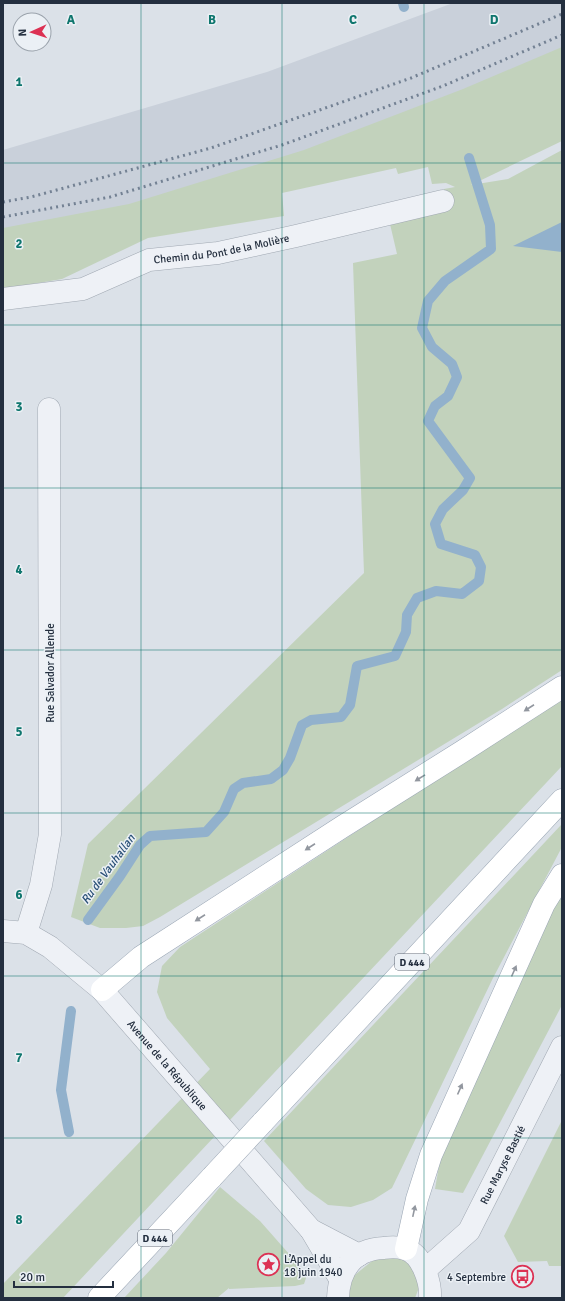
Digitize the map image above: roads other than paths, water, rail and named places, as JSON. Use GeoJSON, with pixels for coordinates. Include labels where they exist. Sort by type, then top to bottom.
{"type":"FeatureCollection","features":[{"type":"Feature","properties":{"kind":"main road"},"geometry":{"type":"LineString","coordinates":[[102,990],[141,957],[342,827],[463,752],[562,687]]}},
{"type":"Feature","properties":{"kind":"main road","name":"D 444"},"geometry":{"type":"LineString","coordinates":[[98,1298],[562,800]]}},
{"type":"Feature","properties":{"kind":"main road"},"geometry":{"type":"LineString","coordinates":[[406,1249],[417,1199],[431,1155],[544,904],[562,875]]}},
{"type":"Feature","properties":{"kind":"street","name":"Chemin du Pont de la Molière"},"geometry":{"type":"LineString","coordinates":[[3,299],[83,289],[149,260],[218,253],[443,201]]}},
{"type":"Feature","properties":{"kind":"street","name":"Rue Salvador Allende"},"geometry":{"type":"LineString","coordinates":[[26,934],[41,885],[50,834],[49,410]]}},
{"type":"Feature","properties":{"kind":"street","name":"Avenue de la République"},"geometry":{"type":"LineString","coordinates":[[3,931],[26,934],[50,947],[102,990],[311,1230],[336,1293]]}},
{"type":"Feature","properties":{"kind":"street","name":"Rue Maryse Bastié"},"geometry":{"type":"LineString","coordinates":[[425,1270],[469,1231],[562,1047]]}},
{"type":"Feature","properties":{"kind":"street","name":"Avenue de la République"},"geometry":{"type":"LineString","coordinates":[[311,1230],[359,1254]]}},
{"type":"Feature","properties":{"kind":"street"},"geometry":{"type":"LineString","coordinates":[[336,1293],[347,1265],[359,1254],[374,1248],[391,1247],[406,1249],[414,1255],[425,1270],[431,1289],[430,1298]]}},
{"type":"Feature","properties":{"kind":"water"},"geometry":{"type":"Polygon","coordinates":[[[562,222],[562,252],[513,246],[562,222]]]}},
{"type":"Feature","properties":{"kind":"waterway","name":"Ru de Vauhallan"},"geometry":{"type":"LineString","coordinates":[[403,3],[404,7]]}},
{"type":"Feature","properties":{"kind":"waterway","name":"Ru de Vauhallan"},"geometry":{"type":"LineString","coordinates":[[88,920],[120,876],[140,845],[150,836],[206,832],[224,812],[234,789],[243,783],[271,779],[283,770],[290,758],[302,725],[311,720],[341,717],[350,705],[357,666],[395,656],[406,632],[407,615],[417,598],[436,591],[462,594],[479,581],[481,567],[475,555],[441,544],[435,524],[443,509],[463,490],[470,478],[428,421],[435,406],[448,396],[457,377],[452,364],[432,347],[422,328],[428,301],[445,281],[491,249],[490,225],[469,158]]}},
{"type":"Feature","properties":{"kind":"waterway","name":"Ru de Vauhallan"},"geometry":{"type":"LineString","coordinates":[[69,1132],[61,1090],[71,1011]]}},
{"type":"Feature","properties":{"kind":"railway"},"geometry":{"type":"LineString","coordinates":[[3,202],[31,197],[211,148],[411,78],[562,14]]}},
{"type":"Feature","properties":{"kind":"railway"},"geometry":{"type":"LineString","coordinates":[[3,217],[110,197],[282,145],[443,86],[562,35]]}},
{"type":"Feature","properties":{"kind":"place","name":"L’Appel du 18 juin 1940"},"geometry":{"type":"Point","coordinates":[269,1265]}},
{"type":"Feature","properties":{"kind":"place","name":"4 Septembre"},"geometry":{"type":"Point","coordinates":[522,1277]}}]}
